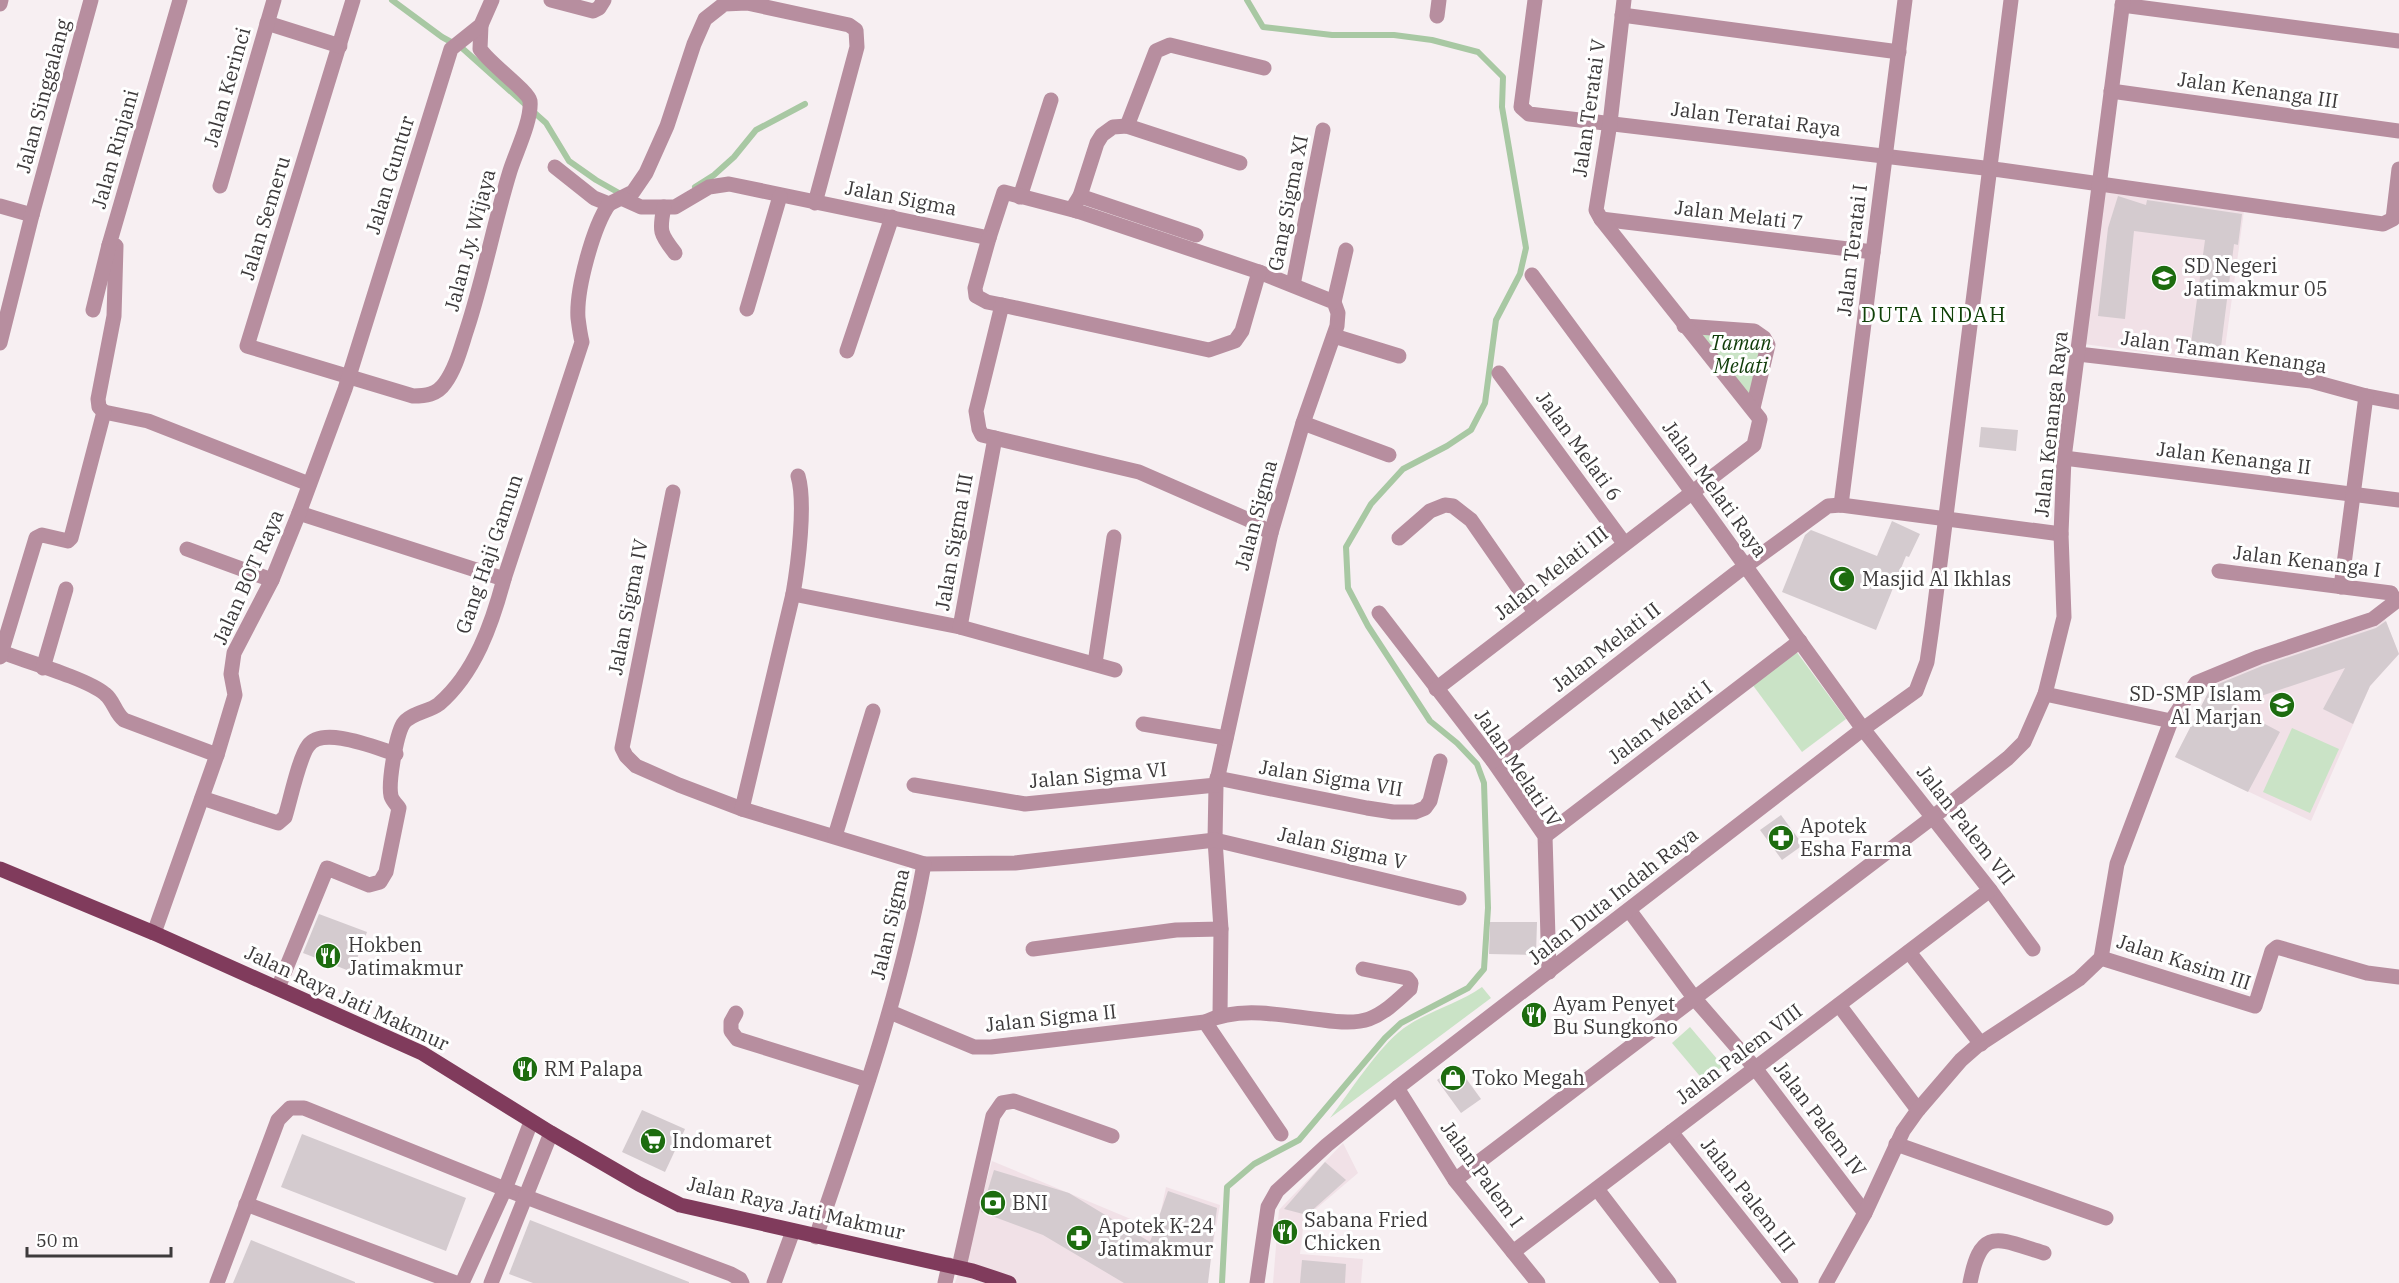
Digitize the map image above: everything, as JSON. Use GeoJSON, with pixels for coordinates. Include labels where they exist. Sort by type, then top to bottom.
{"type":"FeatureCollection","features":[{"type":"Feature","properties":{"kind":"main road","name":"Jalan Raya Jati Makmur"},"geometry":{"type":"LineString","coordinates":[[0,869],[278,987],[422,1053],[531,1122],[639,1184],[680,1204],[816,1237],[954,1266],[1009,1283]]}},
{"type":"Feature","properties":{"kind":"street","name":"Jalan Singgalang"},"geometry":{"type":"LineString","coordinates":[[0,343],[32,215],[91,0]]}},
{"type":"Feature","properties":{"kind":"street","name":"Jalan Rinjani"},"geometry":{"type":"LineString","coordinates":[[93,310],[109,245],[180,0]]}},
{"type":"Feature","properties":{"kind":"street","name":"Jalan Kerinci"},"geometry":{"type":"LineString","coordinates":[[220,186],[274,0]]}},
{"type":"Feature","properties":{"kind":"street","name":"Jalan Semeru"},"geometry":{"type":"LineString","coordinates":[[350,376],[247,346],[353,0]]}},
{"type":"Feature","properties":{"kind":"street","name":"Jalan Guntur"},"geometry":{"type":"LineString","coordinates":[[350,376],[456,44],[481,25],[492,0]]}},
{"type":"Feature","properties":{"kind":"street"},"geometry":{"type":"LineString","coordinates":[[550,0],[593,11],[599,8],[604,0]]}},
{"type":"Feature","properties":{"kind":"street"},"geometry":{"type":"LineString","coordinates":[[1437,16],[1439,0]]}},
{"type":"Feature","properties":{"kind":"street","name":"Jalan Teratai Raya"},"geometry":{"type":"LineString","coordinates":[[1535,0],[1521,107],[1529,114],[1989,169],[2383,224],[2393,219],[2399,169]]}},
{"type":"Feature","properties":{"kind":"street","name":"Jalan Teratai I"},"geometry":{"type":"LineString","coordinates":[[1841,505],[1905,0]]}},
{"type":"Feature","properties":{"kind":"street","name":"Jalan Duta Indah Raya"},"geometry":{"type":"LineString","coordinates":[[1257,1283],[1268,1207],[1277,1191],[1327,1145],[1397,1088],[1863,729],[1916,692],[1927,662],[2011,0]]}},
{"type":"Feature","properties":{"kind":"street"},"geometry":{"type":"LineString","coordinates":[[615,201],[633,192],[646,173],[667,126],[694,44],[705,19],[724,4],[747,1],[849,25],[856,30],[857,47],[815,202]]}},
{"type":"Feature","properties":{"kind":"street"},"geometry":{"type":"LineString","coordinates":[[2122,2],[2399,41]]}},
{"type":"Feature","properties":{"kind":"street","name":"Jalan Kenanga Raya"},"geometry":{"type":"LineString","coordinates":[[1758,557],[1828,506],[1841,505],[2061,534],[2064,458],[2122,2]]}},
{"type":"Feature","properties":{"kind":"street"},"geometry":{"type":"LineString","coordinates":[[1623,7],[1899,52]]}},
{"type":"Feature","properties":{"kind":"street","name":"Jalan Teratai V"},"geometry":{"type":"LineString","coordinates":[[1601,219],[1596,210],[1610,123],[1623,7]]}},
{"type":"Feature","properties":{"kind":"street"},"geometry":{"type":"LineString","coordinates":[[267,23],[340,46]]}},
{"type":"Feature","properties":{"kind":"street","name":"Jalan Jy. Wijaya"},"geometry":{"type":"LineString","coordinates":[[350,376],[413,396],[433,394],[444,386],[459,355],[480,289],[510,172],[529,110],[527,94],[503,75],[480,49],[481,25]]}},
{"type":"Feature","properties":{"kind":"street"},"geometry":{"type":"LineString","coordinates":[[1127,126],[1156,51],[1164,46],[1170,45],[1264,68]]}},
{"type":"Feature","properties":{"kind":"street","name":"Jalan Kenanga III"},"geometry":{"type":"LineString","coordinates":[[2111,91],[2399,130]]}},
{"type":"Feature","properties":{"kind":"street"},"geometry":{"type":"LineString","coordinates":[[1020,197],[1051,100]]}},
{"type":"Feature","properties":{"kind":"street"},"geometry":{"type":"LineString","coordinates":[[1077,212],[1072,209],[1080,196],[1097,143],[1102,135],[1113,127],[1127,126],[1240,163]]}},
{"type":"Feature","properties":{"kind":"street","name":"Gang Sigma XI"},"geometry":{"type":"LineString","coordinates":[[1293,285],[1323,130]]}},
{"type":"Feature","properties":{"kind":"street","name":"Jalan Sigma"},"geometry":{"type":"LineString","coordinates":[[555,167],[594,198],[641,207],[675,207],[708,187],[729,184],[989,238]]}},
{"type":"Feature","properties":{"kind":"street"},"geometry":{"type":"LineString","coordinates":[[1259,272],[1242,331],[1235,341],[1209,350],[987,302],[976,296],[975,288],[1004,192],[1077,212],[1259,272],[1334,302]]}},
{"type":"Feature","properties":{"kind":"street"},"geometry":{"type":"LineString","coordinates":[[747,309],[780,196]]}},
{"type":"Feature","properties":{"kind":"street"},"geometry":{"type":"LineString","coordinates":[[1080,196],[1196,235]]}},
{"type":"Feature","properties":{"kind":"street","name":"Gang Haji Gamun"},"geometry":{"type":"LineString","coordinates":[[278,987],[327,868],[369,885],[380,882],[386,872],[399,808],[392,798],[391,784],[399,731],[405,721],[437,706],[455,687],[479,650],[493,619],[582,342],[578,316],[592,241],[602,214],[615,201]]}},
{"type":"Feature","properties":{"kind":"street"},"geometry":{"type":"LineString","coordinates":[[0,206],[32,215]]}},
{"type":"Feature","properties":{"kind":"street"},"geometry":{"type":"LineString","coordinates":[[664,207],[660,228],[662,236],[675,253]]}},
{"type":"Feature","properties":{"kind":"street"},"geometry":{"type":"LineString","coordinates":[[847,351],[892,217]]}},
{"type":"Feature","properties":{"kind":"street"},"geometry":{"type":"LineString","coordinates":[[1601,219],[1684,326],[1753,408]]}},
{"type":"Feature","properties":{"kind":"street","name":"Jalan Melati 7"},"geometry":{"type":"LineString","coordinates":[[1601,219],[1873,252]]}},
{"type":"Feature","properties":{"kind":"street"},"geometry":{"type":"LineString","coordinates":[[109,245],[116,246],[114,316],[98,399],[99,408],[104,412],[148,421],[309,484]]}},
{"type":"Feature","properties":{"kind":"street","name":"Jalan Sigma"},"geometry":{"type":"LineString","coordinates":[[816,1237],[890,1012],[913,928],[924,864],[1015,863],[1215,840],[1216,782],[1271,533],[1303,423],[1334,336],[1338,313],[1334,302],[1346,250]]}},
{"type":"Feature","properties":{"kind":"street","name":"Jalan Melati Raya"},"geometry":{"type":"LineString","coordinates":[[1532,275],[1863,729]]}},
{"type":"Feature","properties":{"kind":"street"},"geometry":{"type":"LineString","coordinates":[[1002,304],[976,411],[982,435],[1139,472],[1249,520],[1271,533]]}},
{"type":"Feature","properties":{"kind":"street"},"geometry":{"type":"LineString","coordinates":[[1684,326],[1755,331],[1764,338],[1768,345],[1753,408]]}},
{"type":"Feature","properties":{"kind":"street"},"geometry":{"type":"LineString","coordinates":[[1334,336],[1399,356]]}},
{"type":"Feature","properties":{"kind":"street","name":"Jalan Taman Kenanga"},"geometry":{"type":"LineString","coordinates":[[2078,354],[2311,381],[2366,396],[2399,402]]}},
{"type":"Feature","properties":{"kind":"street","name":"Jalan Melati 6"},"geometry":{"type":"LineString","coordinates":[[1499,373],[1624,543]]}},
{"type":"Feature","properties":{"kind":"street","name":"Jalan BOT Raya"},"geometry":{"type":"LineString","coordinates":[[154,933],[217,756],[235,695],[231,674],[234,653],[272,580],[350,376]]}},
{"type":"Feature","properties":{"kind":"street"},"geometry":{"type":"LineString","coordinates":[[2341,587],[2366,396]]}},
{"type":"Feature","properties":{"kind":"street","name":"Jalan Melati III"},"geometry":{"type":"LineString","coordinates":[[1436,688],[1754,445],[1760,419],[1753,408]]}},
{"type":"Feature","properties":{"kind":"street"},"geometry":{"type":"LineString","coordinates":[[104,412],[71,538],[68,541],[42,535],[36,537],[1,655],[89,685],[105,694],[118,715],[124,720],[217,756]]}},
{"type":"Feature","properties":{"kind":"street"},"geometry":{"type":"LineString","coordinates":[[1303,423],[1389,455]]}},
{"type":"Feature","properties":{"kind":"street","name":"Jalan Sigma III"},"geometry":{"type":"LineString","coordinates":[[793,594],[960,627],[994,438]]}},
{"type":"Feature","properties":{"kind":"street","name":"Jalan Kenanga II"},"geometry":{"type":"LineString","coordinates":[[2064,458],[2399,500]]}},
{"type":"Feature","properties":{"kind":"street"},"geometry":{"type":"LineString","coordinates":[[742,809],[798,565],[801,485],[798,476]]}},
{"type":"Feature","properties":{"kind":"street","name":"Jalan Sigma IV"},"geometry":{"type":"LineString","coordinates":[[673,492],[625,730],[622,748],[626,756],[636,766],[742,809],[924,864]]}},
{"type":"Feature","properties":{"kind":"street"},"geometry":{"type":"LineString","coordinates":[[1399,538],[1430,511],[1444,505],[1453,506],[1471,520],[1535,612]]}},
{"type":"Feature","properties":{"kind":"street"},"geometry":{"type":"LineString","coordinates":[[299,513],[504,579]]}},
{"type":"Feature","properties":{"kind":"street"},"geometry":{"type":"LineString","coordinates":[[1455,1180],[1933,817],[2008,758],[2024,742],[2045,694],[2064,617],[2061,534]]}},
{"type":"Feature","properties":{"kind":"street"},"geometry":{"type":"LineString","coordinates":[[1095,663],[1114,537]]}},
{"type":"Feature","properties":{"kind":"street"},"geometry":{"type":"LineString","coordinates":[[187,549],[272,580]]}},
{"type":"Feature","properties":{"kind":"street","name":"Jalan Melati II"},"geometry":{"type":"LineString","coordinates":[[1493,761],[1758,557]]}},
{"type":"Feature","properties":{"kind":"street","name":"Jalan Kenanga I"},"geometry":{"type":"LineString","coordinates":[[2219,571],[2395,596]]}},
{"type":"Feature","properties":{"kind":"street"},"geometry":{"type":"LineString","coordinates":[[43,668],[66,590]]}},
{"type":"Feature","properties":{"kind":"street"},"geometry":{"type":"LineString","coordinates":[[1826,1283],[1901,1146],[1918,1110],[1961,1060],[1981,1044],[2079,979],[2102,958],[2117,864],[2171,721],[2196,683],[2259,657],[2373,619],[2395,596]]}},
{"type":"Feature","properties":{"kind":"street","name":"Jalan Melati IV"},"geometry":{"type":"LineString","coordinates":[[1379,613],[1493,761],[1545,836],[1549,972]]}},
{"type":"Feature","properties":{"kind":"street"},"geometry":{"type":"LineString","coordinates":[[960,627],[1115,670]]}},
{"type":"Feature","properties":{"kind":"street","name":"Jalan Melati I"},"geometry":{"type":"LineString","coordinates":[[1545,836],[1800,641]]}},
{"type":"Feature","properties":{"kind":"street"},"geometry":{"type":"LineString","coordinates":[[2045,694],[2171,721]]}},
{"type":"Feature","properties":{"kind":"street"},"geometry":{"type":"LineString","coordinates":[[835,836],[873,711]]}},
{"type":"Feature","properties":{"kind":"street"},"geometry":{"type":"LineString","coordinates":[[1143,724],[1226,738]]}},
{"type":"Feature","properties":{"kind":"street","name":"Jalan Palem VII"},"geometry":{"type":"LineString","coordinates":[[1863,729],[1990,890],[2033,949]]}},
{"type":"Feature","properties":{"kind":"street"},"geometry":{"type":"LineString","coordinates":[[202,798],[278,823],[285,817],[305,752],[313,741],[321,738],[339,738],[396,754]]}},
{"type":"Feature","properties":{"kind":"street","name":"Jalan Sigma VII"},"geometry":{"type":"LineString","coordinates":[[1216,782],[1393,812],[1414,812],[1425,808],[1430,801],[1440,761]]}},
{"type":"Feature","properties":{"kind":"street","name":"Jalan Sigma VI"},"geometry":{"type":"LineString","coordinates":[[914,785],[1025,804],[1216,782]]}},
{"type":"Feature","properties":{"kind":"street"},"geometry":{"type":"LineString","coordinates":[[1215,840],[1221,929],[1220,1015],[1239,1012],[1341,1022],[1367,1020],[1380,1014],[1410,989],[1411,983],[1407,978],[1363,969]]}},
{"type":"Feature","properties":{"kind":"street","name":"Jalan Sigma V"},"geometry":{"type":"LineString","coordinates":[[1215,840],[1459,898]]}},
{"type":"Feature","properties":{"kind":"street","name":"Jalan Palem VIII"},"geometry":{"type":"LineString","coordinates":[[1513,1252],[1990,890]]}},
{"type":"Feature","properties":{"kind":"street","name":"Jalan Palem IV"},"geometry":{"type":"LineString","coordinates":[[1629,910],[1695,999],[1755,1068],[1864,1214]]}},
{"type":"Feature","properties":{"kind":"street"},"geometry":{"type":"LineString","coordinates":[[1033,949],[1176,930],[1221,929]]}},
{"type":"Feature","properties":{"kind":"street","name":"Jalan Kasim III"},"geometry":{"type":"LineString","coordinates":[[2102,958],[2255,1006],[2272,951],[2277,947],[2367,974],[2399,977]]}},
{"type":"Feature","properties":{"kind":"street"},"geometry":{"type":"LineString","coordinates":[[1908,952],[1981,1044]]}},
{"type":"Feature","properties":{"kind":"street"},"geometry":{"type":"LineString","coordinates":[[1839,1005],[1918,1110]]}},
{"type":"Feature","properties":{"kind":"street","name":"Jalan Sigma II"},"geometry":{"type":"LineString","coordinates":[[890,1012],[974,1047],[991,1047],[1205,1022],[1220,1015]]}},
{"type":"Feature","properties":{"kind":"street"},"geometry":{"type":"LineString","coordinates":[[736,1013],[730,1030],[737,1039],[868,1080]]}},
{"type":"Feature","properties":{"kind":"street"},"geometry":{"type":"LineString","coordinates":[[1205,1022],[1277,1128]]}},
{"type":"Feature","properties":{"kind":"street","name":"Jalan Palem I"},"geometry":{"type":"LineString","coordinates":[[1397,1088],[1455,1180],[1538,1283]]}},
{"type":"Feature","properties":{"kind":"street"},"geometry":{"type":"LineString","coordinates":[[945,1283],[954,1266],[993,1116],[1002,1103],[1014,1101],[1112,1136]]}},
{"type":"Feature","properties":{"kind":"street"},"geometry":{"type":"LineString","coordinates":[[217,1283],[278,1120],[290,1108],[304,1108],[505,1189],[730,1274],[740,1279],[742,1283]]}},
{"type":"Feature","properties":{"kind":"street"},"geometry":{"type":"LineString","coordinates":[[462,1283],[505,1189],[531,1122]]}},
{"type":"Feature","properties":{"kind":"street","name":"Jalan Palem III"},"geometry":{"type":"LineString","coordinates":[[1671,1132],[1791,1283]]}},
{"type":"Feature","properties":{"kind":"street"},"geometry":{"type":"LineString","coordinates":[[491,1283],[551,1133]]}},
{"type":"Feature","properties":{"kind":"street"},"geometry":{"type":"LineString","coordinates":[[1901,1146],[2106,1218]]}},
{"type":"Feature","properties":{"kind":"street"},"geometry":{"type":"LineString","coordinates":[[1597,1189],[1669,1283]]}},
{"type":"Feature","properties":{"kind":"street"},"geometry":{"type":"LineString","coordinates":[[246,1204],[456,1283]]}},
{"type":"Feature","properties":{"kind":"street"},"geometry":{"type":"LineString","coordinates":[[774,1283],[793,1231]]}},
{"type":"Feature","properties":{"kind":"street"},"geometry":{"type":"LineString","coordinates":[[1970,1283],[1974,1259],[1981,1248],[1992,1241],[2002,1240],[2044,1253]]}},
{"type":"Feature","properties":{"kind":"shaded area","name":"SD Negeri Jatimakmur 05"},"geometry":{"type":"Polygon","coordinates":[[[2104,192],[2244,211],[2223,363],[2084,344],[2104,192]]]}},
{"type":"Feature","properties":{"kind":"shaded area","name":"SD-SMP Islam Al Marjan"},"geometry":{"type":"Polygon","coordinates":[[[2384,617],[2399,654],[2370,686],[2311,821],[2175,757],[2215,680],[2384,617]]]}},
{"type":"Feature","properties":{"kind":"shaded area"},"geometry":{"type":"Polygon","coordinates":[[[1343,1143],[1358,1173],[1304,1219],[1300,1254],[1363,1259],[1361,1283],[1273,1283],[1279,1210],[1343,1143]]]}},
{"type":"Feature","properties":{"kind":"shaded area"},"geometry":{"type":"Polygon","coordinates":[[[992,1161],[1157,1230],[1166,1187],[1220,1205],[1206,1283],[955,1283],[992,1161]]]}},
{"type":"Feature","properties":{"kind":"green space","name":"Taman Melati"},"geometry":{"type":"Polygon","coordinates":[[[1695,331],[1752,334],[1764,348],[1752,400],[1695,331]]]}},
{"type":"Feature","properties":{"kind":"green space"},"geometry":{"type":"Polygon","coordinates":[[[1793,647],[1846,719],[1802,752],[1749,680],[1793,647]]]}},
{"type":"Feature","properties":{"kind":"green space"},"geometry":{"type":"Polygon","coordinates":[[[2292,728],[2339,749],[2310,813],[2263,792],[2292,728]]]}},
{"type":"Feature","properties":{"kind":"green space"},"geometry":{"type":"Polygon","coordinates":[[[1482,987],[1491,998],[1330,1118],[1394,1036],[1413,1022],[1482,987]]]}},
{"type":"Feature","properties":{"kind":"green space"},"geometry":{"type":"Polygon","coordinates":[[[1690,1027],[1723,1066],[1704,1081],[1672,1043],[1690,1027]]]}},
{"type":"Feature","properties":{"kind":"building"},"geometry":{"type":"Polygon","coordinates":[[[2118,196],[2146,205],[2147,200],[2242,214],[2238,245],[2234,244],[2220,355],[2190,351],[2205,240],[2134,231],[2125,319],[2098,316],[2108,228],[2118,196]]]}},
{"type":"Feature","properties":{"kind":"building"},"geometry":{"type":"Polygon","coordinates":[[[1981,427],[2018,430],[2016,451],[1979,447],[1981,427]]]}},
{"type":"Feature","properties":{"kind":"building","name":"Masjid Al Ikhlas"},"geometry":{"type":"Polygon","coordinates":[[[1892,521],[1920,534],[1909,557],[1906,556],[1876,630],[1782,592],[1805,535],[1811,530],[1877,556],[1892,521]]]}},
{"type":"Feature","properties":{"kind":"building"},"geometry":{"type":"Polygon","coordinates":[[[2386,621],[2399,654],[2370,686],[2353,724],[2323,709],[2345,668],[2231,706],[2280,732],[2248,792],[2175,757],[2211,687],[2262,666],[2376,628],[2386,621]]]}},
{"type":"Feature","properties":{"kind":"building","name":"Apotek Esha Farma"},"geometry":{"type":"Polygon","coordinates":[[[1781,815],[1803,845],[1782,860],[1760,830],[1781,815]]]}},
{"type":"Feature","properties":{"kind":"building"},"geometry":{"type":"Polygon","coordinates":[[[319,914],[367,932],[352,972],[303,953],[319,914]]]}},
{"type":"Feature","properties":{"kind":"building"},"geometry":{"type":"Polygon","coordinates":[[[1490,922],[1537,922],[1536,955],[1489,954],[1490,922]]]}},
{"type":"Feature","properties":{"kind":"building","name":"Toko Megah"},"geometry":{"type":"Polygon","coordinates":[[[1457,1066],[1481,1099],[1461,1113],[1437,1080],[1457,1066]]]}},
{"type":"Feature","properties":{"kind":"building","name":"Indomaret"},"geometry":{"type":"Polygon","coordinates":[[[642,1110],[685,1129],[665,1172],[622,1152],[642,1110]]]}},
{"type":"Feature","properties":{"kind":"building"},"geometry":{"type":"Polygon","coordinates":[[[302,1134],[466,1198],[446,1251],[281,1187],[302,1134]]]}},
{"type":"Feature","properties":{"kind":"building"},"geometry":{"type":"Polygon","coordinates":[[[1325,1162],[1346,1180],[1307,1215],[1284,1209],[1325,1162]]]}},
{"type":"Feature","properties":{"kind":"building"},"geometry":{"type":"Polygon","coordinates":[[[994,1170],[1069,1193],[1150,1242],[1168,1191],[1217,1208],[1208,1283],[1124,1283],[1043,1235],[981,1212],[994,1170]]]}},
{"type":"Feature","properties":{"kind":"building"},"geometry":{"type":"Polygon","coordinates":[[[530,1220],[689,1283],[533,1283],[509,1274],[530,1220]]]}},
{"type":"Feature","properties":{"kind":"building"},"geometry":{"type":"Polygon","coordinates":[[[251,1240],[355,1282],[355,1283],[233,1283],[251,1240]]]}},
{"type":"Feature","properties":{"kind":"building"},"geometry":{"type":"Polygon","coordinates":[[[1302,1260],[1346,1264],[1345,1283],[1300,1283],[1302,1260]]]}},
{"type":"Feature","properties":{"kind":"waterway"},"geometry":{"type":"LineString","coordinates":[[392,0],[442,37],[462,48],[546,123],[569,161],[619,193]]}},
{"type":"Feature","properties":{"kind":"waterway"},"geometry":{"type":"LineString","coordinates":[[1222,1283],[1227,1187],[1254,1164],[1299,1140],[1385,1038],[1401,1023],[1468,988],[1484,969],[1488,908],[1484,783],[1477,764],[1457,743],[1430,721],[1368,626],[1348,588],[1346,547],[1371,504],[1403,469],[1447,446],[1471,430],[1485,403],[1496,320],[1520,274],[1526,248],[1502,107],[1503,77],[1478,52],[1432,40],[1394,35],[1332,35],[1263,27],[1247,0]]}},
{"type":"Feature","properties":{"kind":"waterway"},"geometry":{"type":"LineString","coordinates":[[695,187],[714,175],[734,157],[756,130],[805,104]]}},
{"type":"Feature","properties":{"kind":"place","name":"SD Negeri Jatimakmur 05"},"geometry":{"type":"Point","coordinates":[2164,278]}},
{"type":"Feature","properties":{"kind":"place","name":"Masjid Al Ikhlas"},"geometry":{"type":"Point","coordinates":[1842,579]}},
{"type":"Feature","properties":{"kind":"place","name":"SD-SMP Islam Al Marjan"},"geometry":{"type":"Point","coordinates":[2282,705]}},
{"type":"Feature","properties":{"kind":"place","name":"Apotek Esha Farma"},"geometry":{"type":"Point","coordinates":[1781,838]}},
{"type":"Feature","properties":{"kind":"place","name":"Hokben Jatimakmur"},"geometry":{"type":"Point","coordinates":[328,956]}},
{"type":"Feature","properties":{"kind":"place","name":"Ayam Penyet Bu Sungkono"},"geometry":{"type":"Point","coordinates":[1534,1015]}},
{"type":"Feature","properties":{"kind":"place","name":"RM Palapa"},"geometry":{"type":"Point","coordinates":[525,1069]}},
{"type":"Feature","properties":{"kind":"place","name":"Toko Megah"},"geometry":{"type":"Point","coordinates":[1453,1078]}},
{"type":"Feature","properties":{"kind":"place","name":"Indomaret"},"geometry":{"type":"Point","coordinates":[653,1141]}},
{"type":"Feature","properties":{"kind":"place","name":"BNI"},"geometry":{"type":"Point","coordinates":[993,1203]}},
{"type":"Feature","properties":{"kind":"place","name":"Sabana Fried Chicken"},"geometry":{"type":"Point","coordinates":[1285,1232]}},
{"type":"Feature","properties":{"kind":"place","name":"Apotek K-24 Jatimakmur"},"geometry":{"type":"Point","coordinates":[1079,1238]}},
{"type":"Feature","properties":{"kind":"district","name":"DUTA INDAH"},"geometry":{"type":"Point","coordinates":[1934,315]}}]}
